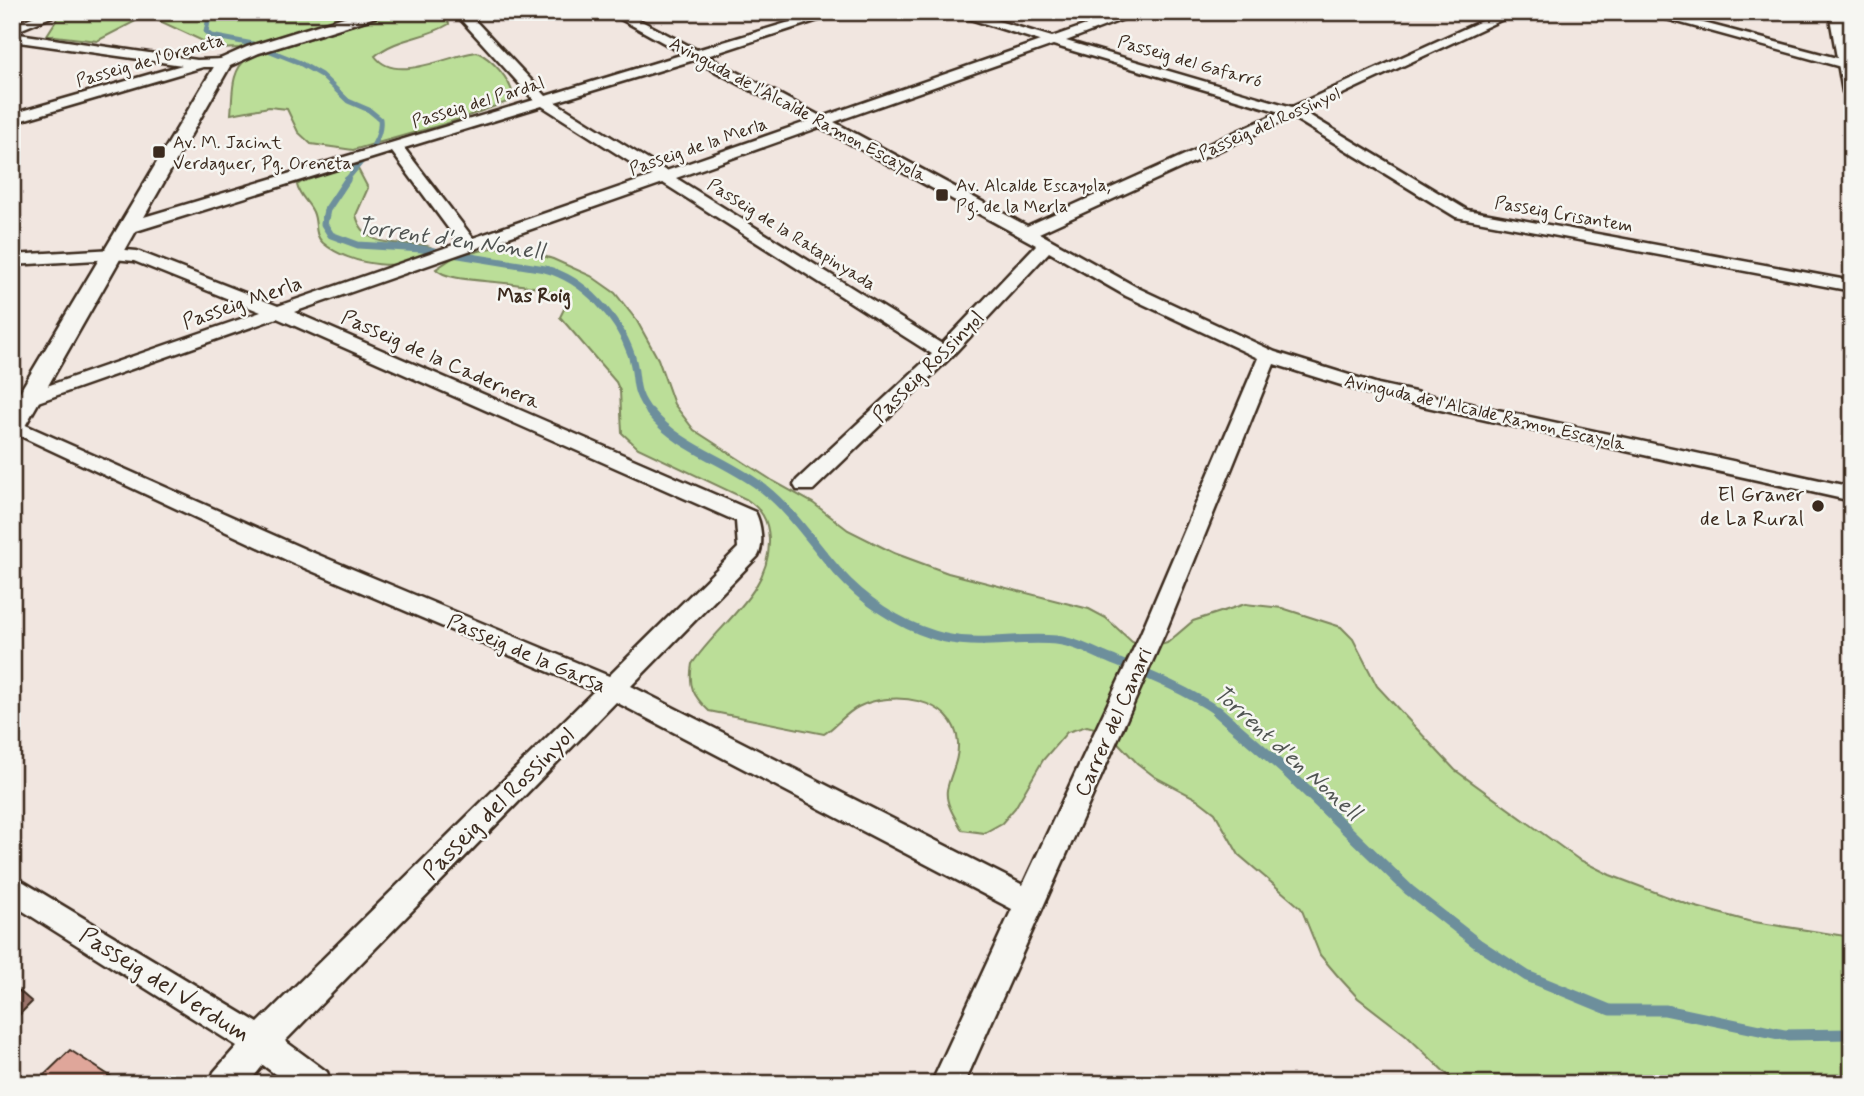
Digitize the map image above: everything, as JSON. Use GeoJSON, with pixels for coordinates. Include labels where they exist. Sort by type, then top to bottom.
{"type":"FeatureCollection","features":[{"type":"Feature","properties":{"kind":"street"},"geometry":{"type":"LineString","coordinates":[[12,29],[57,12]]}},
{"type":"Feature","properties":{"kind":"street","name":"Passeig de l'Oreneta"},"geometry":{"type":"LineString","coordinates":[[12,119],[202,63],[224,63],[260,48],[377,12]]}},
{"type":"Feature","properties":{"kind":"street","name":"Passeig de la Ratapinyada"},"geometry":{"type":"LineString","coordinates":[[460,12],[545,101],[944,353]]}},
{"type":"Feature","properties":{"kind":"street","name":"Avinguda de l'Alcalde Ramon Escayola"},"geometry":{"type":"LineString","coordinates":[[614,12],[822,122],[1132,292],[1268,356],[1373,389],[1852,494]]}},
{"type":"Feature","properties":{"kind":"street","name":"Passeig del Pardal"},"geometry":{"type":"LineString","coordinates":[[130,227],[837,12]]}},
{"type":"Feature","properties":{"kind":"street","name":"Passeig del Gafarró"},"geometry":{"type":"LineString","coordinates":[[954,12],[1294,112]]}},
{"type":"Feature","properties":{"kind":"street","name":"Passeig de la Merla"},"geometry":{"type":"LineString","coordinates":[[470,246],[1136,12]]}},
{"type":"Feature","properties":{"kind":"street","name":"Passeig del Rossinyol"},"geometry":{"type":"LineString","coordinates":[[1027,233],[1512,12]]}},
{"type":"Feature","properties":{"kind":"street"},"geometry":{"type":"LineString","coordinates":[[1647,12],[1849,65]]}},
{"type":"Feature","properties":{"kind":"street"},"geometry":{"type":"LineString","coordinates":[[1838,12],[1852,92]]}},
{"type":"Feature","properties":{"kind":"street"},"geometry":{"type":"LineString","coordinates":[[12,37],[202,63]]}},
{"type":"Feature","properties":{"kind":"street"},"geometry":{"type":"LineString","coordinates":[[13,426],[224,63]]}},
{"type":"Feature","properties":{"kind":"street","name":"Passeig Crisantem"},"geometry":{"type":"LineString","coordinates":[[1294,112],[1462,214],[1852,286]]}},
{"type":"Feature","properties":{"kind":"street"},"geometry":{"type":"LineString","coordinates":[[396,148],[470,246]]}},
{"type":"Feature","properties":{"kind":"street","name":"Passeig Rossinyol"},"geometry":{"type":"LineString","coordinates":[[805,485],[944,353],[1047,244]]}},
{"type":"Feature","properties":{"kind":"street","name":"Passeig Merla"},"geometry":{"type":"LineString","coordinates":[[28,399],[470,246]]}},
{"type":"Feature","properties":{"kind":"street","name":"Passeig de la Cadernera"},"geometry":{"type":"LineString","coordinates":[[12,260],[114,254],[147,260],[280,313],[747,517]]}},
{"type":"Feature","properties":{"kind":"street","name":"Carrer del Canari"},"geometry":{"type":"LineString","coordinates":[[947,1084],[1153,633],[1268,356]]}},
{"type":"Feature","properties":{"kind":"street","name":"Passeig de la Garsa"},"geometry":{"type":"LineString","coordinates":[[13,426],[301,557],[612,688],[1031,904]]}},
{"type":"Feature","properties":{"kind":"street","name":"Passeig del Rossinyol"},"geometry":{"type":"LineString","coordinates":[[226,1084],[261,1043],[750,550],[747,517]]}},
{"type":"Feature","properties":{"kind":"street","name":"Passeig del Verdum"},"geometry":{"type":"LineString","coordinates":[[12,888],[261,1043],[315,1084]]}},
{"type":"Feature","properties":{"kind":"green space"},"geometry":{"type":"Polygon","coordinates":[[[70,12],[361,12],[239,48],[220,49],[147,15],[97,41],[47,35],[59,16],[70,12]]]}},
{"type":"Feature","properties":{"kind":"green space"},"geometry":{"type":"Polygon","coordinates":[[[395,12],[445,12],[449,24],[392,45],[375,56],[384,64],[409,68],[477,52],[500,70],[513,95],[510,101],[448,123],[353,150],[311,144],[298,132],[287,109],[269,107],[231,114],[235,76],[248,58],[395,12]]]}},
{"type":"Feature","properties":{"kind":"green space"},"geometry":{"type":"Polygon","coordinates":[[[349,166],[358,169],[368,188],[356,215],[362,228],[371,237],[394,243],[428,246],[436,251],[410,263],[379,264],[348,257],[323,243],[318,236],[313,212],[297,185],[315,174],[349,166]]]}},
{"type":"Feature","properties":{"kind":"green space"},"geometry":{"type":"Polygon","coordinates":[[[496,247],[521,249],[553,259],[591,276],[615,293],[637,321],[658,359],[674,404],[694,430],[773,481],[813,503],[848,530],[894,553],[948,573],[1089,609],[1106,618],[1132,642],[1149,648],[1167,643],[1193,621],[1245,604],[1282,608],[1341,627],[1353,639],[1377,686],[1455,770],[1578,859],[1610,875],[1689,905],[1748,921],[1852,937],[1852,1084],[1457,1084],[1406,1035],[1358,998],[1337,975],[1320,955],[1301,908],[1239,855],[1215,813],[1197,799],[1155,777],[1137,763],[1108,732],[1087,726],[1067,732],[1043,760],[1015,808],[1002,823],[984,833],[962,830],[949,806],[947,790],[958,743],[954,728],[946,716],[934,707],[903,699],[872,702],[858,707],[824,734],[709,711],[693,690],[692,664],[753,591],[762,576],[769,539],[765,520],[760,511],[746,499],[638,448],[622,433],[620,391],[616,382],[560,317],[568,301],[554,293],[536,288],[458,278],[436,269],[454,257],[496,247]]]}},
{"type":"Feature","properties":{"kind":"building"},"geometry":{"type":"Polygon","coordinates":[[[70,1050],[110,1076],[103,1084],[35,1084],[70,1050]]]}},
{"type":"Feature","properties":{"kind":"waterway","name":"Torrent d'en Nonell"},"geometry":{"type":"LineString","coordinates":[[210,12],[206,32],[211,36],[253,44],[298,62],[321,75],[348,101],[369,110],[380,119],[380,128],[374,144],[345,182]]}},
{"type":"Feature","properties":{"kind":"waterway","name":"Torrent d'en Nonell"},"geometry":{"type":"LineString","coordinates":[[347,180],[327,210],[324,224],[331,235],[358,245],[422,249],[545,269],[573,281],[586,291],[608,313],[625,340],[634,363],[640,397],[651,414]]}},
{"type":"Feature","properties":{"kind":"waterway","name":"Torrent d'en Nonell"},"geometry":{"type":"LineString","coordinates":[[650,412],[675,436],[764,489],[794,518],[848,582],[882,610],[907,624],[934,635],[964,641],[1041,639],[1070,643],[1166,683],[1218,712]]}},
{"type":"Feature","properties":{"kind":"waterway","name":"Torrent d'en Nonell"},"geometry":{"type":"LineString","coordinates":[[1218,712],[1285,770],[1409,890],[1478,944],[1527,976],[1610,1010],[1665,1010],[1784,1035],[1852,1034]]}},
{"type":"Feature","properties":{"kind":"place","name":"Av. M. Jacint Verdaguer, Pg. Oreneta"},"geometry":{"type":"Point","coordinates":[159,152]}},
{"type":"Feature","properties":{"kind":"place","name":"Av. Alcalde Escayola, Pg. de la Merla"},"geometry":{"type":"Point","coordinates":[942,195]}},
{"type":"Feature","properties":{"kind":"place","name":"El Graner de La Rural"},"geometry":{"type":"Point","coordinates":[1818,506]}},
{"type":"Feature","properties":{"kind":"district","name":"Mas Roig"},"geometry":{"type":"Point","coordinates":[534,295]}}]}
